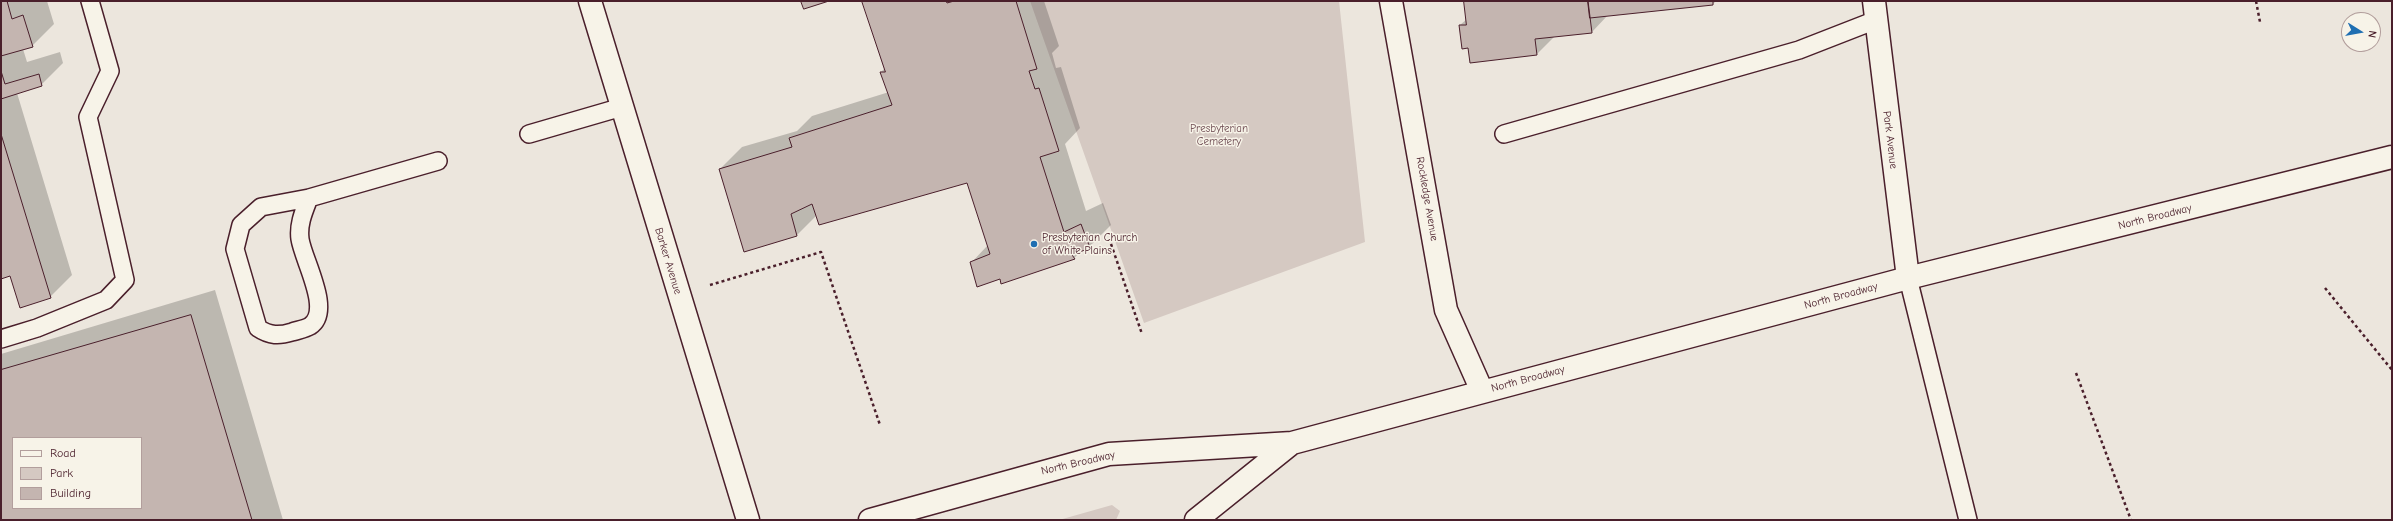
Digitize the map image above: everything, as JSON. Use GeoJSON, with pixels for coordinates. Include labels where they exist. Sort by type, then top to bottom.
{"type":"FeatureCollection","features":[{"type":"Feature","properties":{"kind":"main road","name":"Barker Avenue"},"geometry":{"type":"LineString","coordinates":[[590,1],[748,520]]}},
{"type":"Feature","properties":{"kind":"main road","name":"Rockledge Avenue"},"geometry":{"type":"LineString","coordinates":[[1391,1],[1446,310],[1482,391]]}},
{"type":"Feature","properties":{"kind":"main road","name":"Park Avenue"},"geometry":{"type":"LineString","coordinates":[[1875,11],[1908,278]]}},
{"type":"Feature","properties":{"kind":"main road","name":"North Broadway"},"geometry":{"type":"LineString","coordinates":[[870,520],[1109,454],[1292,443],[1908,278],[2392,157]]}},
{"type":"Feature","properties":{"kind":"main road","name":"North Broadway"},"geometry":{"type":"LineString","coordinates":[[1196,520],[1292,443]]}},
{"type":"Feature","properties":{"kind":"lane"},"geometry":{"type":"LineString","coordinates":[[1,339],[37,328],[106,300],[125,280],[88,117],[110,71],[90,1]]}},
{"type":"Feature","properties":{"kind":"lane"},"geometry":{"type":"LineString","coordinates":[[1504,134],[1799,50],[1875,11]]}},
{"type":"Feature","properties":{"kind":"lane"},"geometry":{"type":"LineString","coordinates":[[529,134],[622,107]]}},
{"type":"Feature","properties":{"kind":"lane"},"geometry":{"type":"LineString","coordinates":[[309,198],[300,222],[300,239],[320,306],[317,318],[310,326],[282,335],[268,335],[258,328],[235,249],[241,224],[262,208],[309,198],[438,161]]}},
{"type":"Feature","properties":{"kind":"lane"},"geometry":{"type":"LineString","coordinates":[[1908,278],[1968,520]]}},
{"type":"Feature","properties":{"kind":"path"},"geometry":{"type":"LineString","coordinates":[[2256,1],[2260,22]]}},
{"type":"Feature","properties":{"kind":"path"},"geometry":{"type":"LineString","coordinates":[[1111,244],[1142,334]]}},
{"type":"Feature","properties":{"kind":"path"},"geometry":{"type":"LineString","coordinates":[[678,294],[821,252],[880,425]]}},
{"type":"Feature","properties":{"kind":"path"},"geometry":{"type":"LineString","coordinates":[[2325,288],[2392,370]]}},
{"type":"Feature","properties":{"kind":"path"},"geometry":{"type":"LineString","coordinates":[[2076,373],[2131,520]]}},
{"type":"Feature","properties":{"kind":"green space","name":"Presbyterian Cemetery"},"geometry":{"type":"Polygon","coordinates":[[[1030,1],[1339,1],[1365,242],[1144,323],[1030,1]]]}},
{"type":"Feature","properties":{"kind":"green space"},"geometry":{"type":"Polygon","coordinates":[[[1112,505],[1120,511],[1116,520],[1059,520],[1112,505]]]}},
{"type":"Feature","properties":{"kind":"building"},"geometry":{"type":"Polygon","coordinates":[[[1,1],[7,1],[12,19],[23,15],[33,47],[1,56],[1,1]]]}},
{"type":"Feature","properties":{"kind":"building"},"geometry":{"type":"Polygon","coordinates":[[[801,1],[829,1],[804,9],[801,1]]]}},
{"type":"Feature","properties":{"kind":"building"},"geometry":{"type":"Polygon","coordinates":[[[862,1],[946,1],[947,3],[954,1],[1016,1],[1037,69],[1029,71],[1035,89],[1039,88],[1059,151],[1040,157],[1064,232],[1081,224],[1090,248],[1072,255],[1075,259],[1001,284],[1000,279],[977,287],[970,262],[990,254],[967,183],[819,225],[812,204],[791,214],[797,236],[744,252],[719,169],[792,147],[789,138],[892,105],[880,72],[885,72],[862,1]]]}},
{"type":"Feature","properties":{"kind":"building"},"geometry":{"type":"Polygon","coordinates":[[[1464,1],[1588,1],[1592,33],[1535,39],[1537,55],[1470,63],[1468,48],[1462,49],[1459,25],[1466,25],[1464,1]]]}},
{"type":"Feature","properties":{"kind":"building"},"geometry":{"type":"Polygon","coordinates":[[[1588,1],[1713,1],[1713,5],[1590,18],[1588,1]]]}},
{"type":"Feature","properties":{"kind":"building"},"geometry":{"type":"Polygon","coordinates":[[[1,71],[5,84],[39,74],[42,86],[1,99],[1,71]]]}},
{"type":"Feature","properties":{"kind":"building"},"geometry":{"type":"Polygon","coordinates":[[[1,134],[51,298],[20,308],[10,276],[1,279],[1,134]]]}},
{"type":"Feature","properties":{"kind":"building"},"geometry":{"type":"Polygon","coordinates":[[[191,315],[252,520],[1,520],[1,370],[191,315]]]}},
{"type":"Feature","properties":{"kind":"place","name":"Presbyterian Church of White Plains"},"geometry":{"type":"Point","coordinates":[1034,244]}}]}
